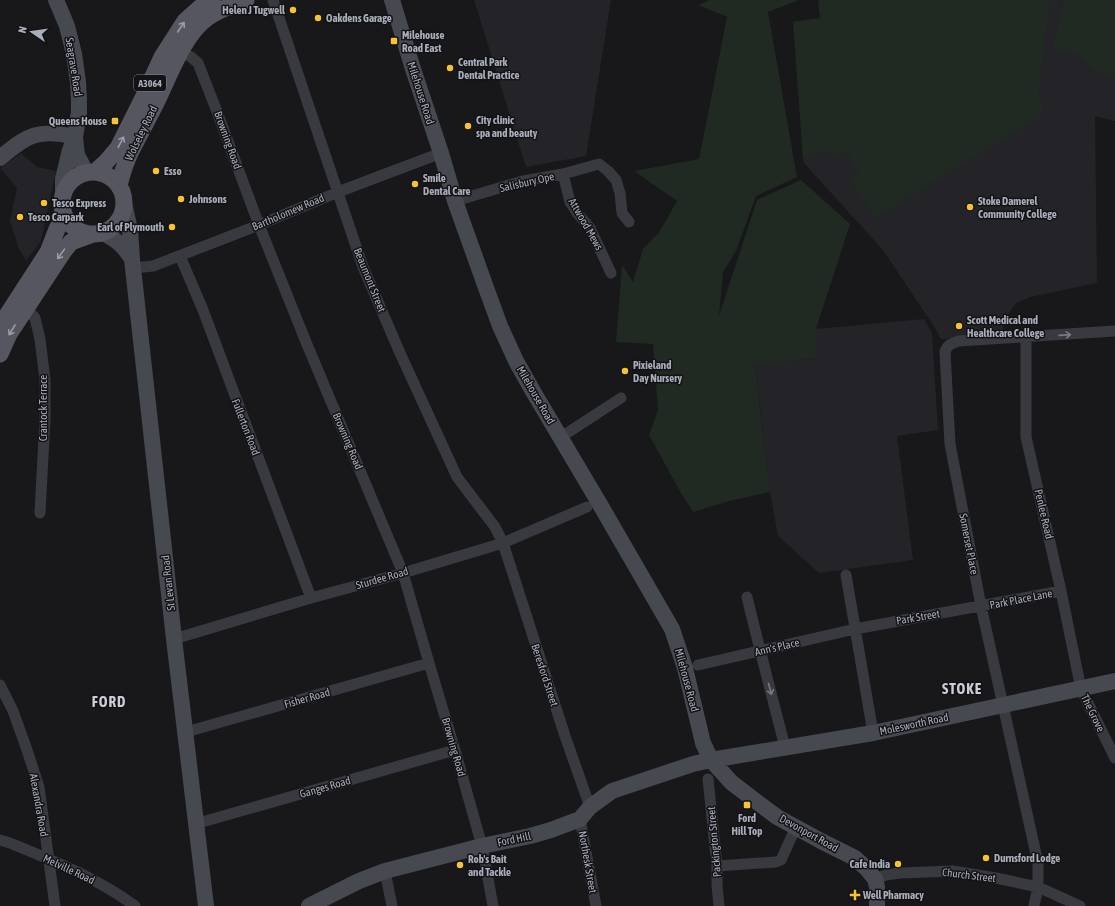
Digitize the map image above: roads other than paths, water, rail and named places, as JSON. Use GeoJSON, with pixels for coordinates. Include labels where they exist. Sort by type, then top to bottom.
{"type":"FeatureCollection","features":[{"type":"Feature","properties":{"kind":"main road","name":"Wolseley Road"},"geometry":{"type":"LineString","coordinates":[[91,172],[106,162],[118,148],[162,57],[185,21],[203,5],[212,0]]}},
{"type":"Feature","properties":{"kind":"main road","name":"Wolseley Road"},"geometry":{"type":"LineString","coordinates":[[118,185],[129,154],[181,52],[195,30],[207,18],[246,0]]}},
{"type":"Feature","properties":{"kind":"main road"},"geometry":{"type":"LineString","coordinates":[[0,354],[9,334],[62,252],[71,242],[98,233],[113,227],[120,218],[124,203],[122,190],[108,176],[102,173],[91,172],[76,177],[68,184],[63,193],[62,205],[64,216],[71,225],[81,232],[98,233]]}},
{"type":"Feature","properties":{"kind":"main road"},"geometry":{"type":"LineString","coordinates":[[0,326],[48,252],[64,216]]}},
{"type":"Feature","properties":{"kind":"street","name":"Seagrave Road"},"geometry":{"type":"LineString","coordinates":[[56,0],[67,26],[74,54],[78,82],[79,112],[75,137]]}},
{"type":"Feature","properties":{"kind":"street","name":"Beaumont Street"},"geometry":{"type":"LineString","coordinates":[[273,0],[363,267],[400,353],[457,477],[495,527],[503,543]]}},
{"type":"Feature","properties":{"kind":"street","name":"Milehouse Road"},"geometry":{"type":"LineString","coordinates":[[392,0],[484,286],[500,326],[516,361],[534,394],[672,629],[685,668],[703,743],[713,770]]}},
{"type":"Feature","properties":{"kind":"street","name":"Browning Road"},"geometry":{"type":"LineString","coordinates":[[181,52],[191,57],[198,63],[259,224],[306,342],[403,572],[482,846],[493,906]]}},
{"type":"Feature","properties":{"kind":"street"},"geometry":{"type":"LineString","coordinates":[[0,158],[13,146],[34,135],[50,132],[75,137]]}},
{"type":"Feature","properties":{"kind":"street"},"geometry":{"type":"LineString","coordinates":[[75,137],[77,155],[91,172]]}},
{"type":"Feature","properties":{"kind":"street"},"geometry":{"type":"LineString","coordinates":[[63,193],[63,179],[70,150],[75,137]]}},
{"type":"Feature","properties":{"kind":"street","name":"Bartholomew Road"},"geometry":{"type":"LineString","coordinates":[[133,264],[153,266],[338,192],[441,153]]}},
{"type":"Feature","properties":{"kind":"street","name":"Salisbury Ope"},"geometry":{"type":"LineString","coordinates":[[456,201],[523,181],[563,174],[599,164],[616,180],[620,193],[622,213],[629,222]]}},
{"type":"Feature","properties":{"kind":"street","name":"Attwood Mews"},"geometry":{"type":"LineString","coordinates":[[563,174],[570,202],[590,228],[611,273]]}},
{"type":"Feature","properties":{"kind":"street","name":"St Levan Road"},"geometry":{"type":"LineString","coordinates":[[124,203],[130,230],[174,639],[206,906]]}},
{"type":"Feature","properties":{"kind":"street"},"geometry":{"type":"LineString","coordinates":[[98,233],[115,240],[125,248],[133,264]]}},
{"type":"Feature","properties":{"kind":"street","name":"Fullerton Road"},"geometry":{"type":"LineString","coordinates":[[180,256],[203,310],[311,598]]}},
{"type":"Feature","properties":{"kind":"street","name":"Crantock Terrace"},"geometry":{"type":"LineString","coordinates":[[26,308],[35,318],[40,339],[45,380],[45,419],[40,513]]}},
{"type":"Feature","properties":{"kind":"street","name":"Somerset Place"},"geometry":{"type":"LineString","coordinates":[[1034,906],[1038,887],[1038,863],[981,606],[950,444],[945,352],[950,344],[959,341],[1114,331]]}},
{"type":"Feature","properties":{"kind":"street","name":"Penlee Road"},"geometry":{"type":"LineString","coordinates":[[1026,337],[1026,437],[1081,689]]}},
{"type":"Feature","properties":{"kind":"street"},"geometry":{"type":"LineString","coordinates":[[560,437],[621,398]]}},
{"type":"Feature","properties":{"kind":"street","name":"Sturdee Road"},"geometry":{"type":"LineString","coordinates":[[174,639],[503,543],[587,507]]}},
{"type":"Feature","properties":{"kind":"street","name":"Beresford Street"},"geometry":{"type":"LineString","coordinates":[[503,543],[567,742],[585,813]]}},
{"type":"Feature","properties":{"kind":"street"},"geometry":{"type":"LineString","coordinates":[[846,575],[873,733]]}},
{"type":"Feature","properties":{"kind":"street","name":"Park Place Lane"},"geometry":{"type":"LineString","coordinates":[[981,606],[1061,592]]}},
{"type":"Feature","properties":{"kind":"street"},"geometry":{"type":"LineString","coordinates":[[747,597],[784,747]]}},
{"type":"Feature","properties":{"kind":"street","name":"Park Street"},"geometry":{"type":"LineString","coordinates":[[855,629],[981,606]]}},
{"type":"Feature","properties":{"kind":"street","name":"Ann's Place"},"geometry":{"type":"LineString","coordinates":[[698,665],[855,629]]}},
{"type":"Feature","properties":{"kind":"street","name":"Fisher Road"},"geometry":{"type":"LineString","coordinates":[[186,732],[429,663]]}},
{"type":"Feature","properties":{"kind":"street","name":"Molesworth Road"},"geometry":{"type":"LineString","coordinates":[[713,770],[784,747],[873,733],[1115,681]]}},
{"type":"Feature","properties":{"kind":"street","name":"Alexandra Road"},"geometry":{"type":"LineString","coordinates":[[0,685],[13,711],[38,787],[55,906]]}},
{"type":"Feature","properties":{"kind":"street","name":"The Grove"},"geometry":{"type":"LineString","coordinates":[[1081,689],[1115,758]]}},
{"type":"Feature","properties":{"kind":"street","name":"Ganges Road"},"geometry":{"type":"LineString","coordinates":[[196,824],[455,750]]}},
{"type":"Feature","properties":{"kind":"street","name":"Ford Hill"},"geometry":{"type":"LineString","coordinates":[[309,906],[359,881],[385,871],[551,830],[585,813],[612,791],[693,764],[713,770]]}},
{"type":"Feature","properties":{"kind":"street","name":"Devonport Road"},"geometry":{"type":"LineString","coordinates":[[713,770],[732,782],[777,817],[855,858],[875,879]]}},
{"type":"Feature","properties":{"kind":"street","name":"Packington Street"},"geometry":{"type":"LineString","coordinates":[[713,770],[719,906]]}},
{"type":"Feature","properties":{"kind":"street","name":"Northesk Street"},"geometry":{"type":"LineString","coordinates":[[585,813],[596,906]]}},
{"type":"Feature","properties":{"kind":"street"},"geometry":{"type":"LineString","coordinates":[[717,866],[776,862],[781,860],[796,827]]}},
{"type":"Feature","properties":{"kind":"street","name":"Melville Road"},"geometry":{"type":"LineString","coordinates":[[0,840],[72,868],[97,882],[125,902],[135,906]]}},
{"type":"Feature","properties":{"kind":"street"},"geometry":{"type":"LineString","coordinates":[[385,871],[392,906]]}},
{"type":"Feature","properties":{"kind":"street","name":"Church Street"},"geometry":{"type":"LineString","coordinates":[[875,879],[886,875],[900,873],[952,871],[1038,887],[1080,906]]}},
{"type":"Feature","properties":{"kind":"street"},"geometry":{"type":"LineString","coordinates":[[875,879],[877,887],[877,906]]}},
{"type":"Feature","properties":{"kind":"place","name":"Helen J Tugwell"},"geometry":{"type":"Point","coordinates":[293,10]}},
{"type":"Feature","properties":{"kind":"place","name":"Oakdens Garage"},"geometry":{"type":"Point","coordinates":[318,18]}},
{"type":"Feature","properties":{"kind":"place","name":"Milehouse Road East"},"geometry":{"type":"Point","coordinates":[394,41]}},
{"type":"Feature","properties":{"kind":"place","name":"Central Park Dental Practice"},"geometry":{"type":"Point","coordinates":[450,68]}},
{"type":"Feature","properties":{"kind":"place","name":"Queens House"},"geometry":{"type":"Point","coordinates":[115,121]}},
{"type":"Feature","properties":{"kind":"place","name":"City clinic spa and beauty"},"geometry":{"type":"Point","coordinates":[468,126]}},
{"type":"Feature","properties":{"kind":"place","name":"Esso"},"geometry":{"type":"Point","coordinates":[156,171]}},
{"type":"Feature","properties":{"kind":"place","name":"Smile Dental Care"},"geometry":{"type":"Point","coordinates":[415,184]}},
{"type":"Feature","properties":{"kind":"place","name":"Johnsons"},"geometry":{"type":"Point","coordinates":[181,199]}},
{"type":"Feature","properties":{"kind":"place","name":"Tesco Express"},"geometry":{"type":"Point","coordinates":[44,203]}},
{"type":"Feature","properties":{"kind":"place","name":"Stoke Damerel Community College"},"geometry":{"type":"Point","coordinates":[970,207]}},
{"type":"Feature","properties":{"kind":"place","name":"Tesco Carpark"},"geometry":{"type":"Point","coordinates":[20,217]}},
{"type":"Feature","properties":{"kind":"place","name":"Earl of Plymouth"},"geometry":{"type":"Point","coordinates":[172,227]}},
{"type":"Feature","properties":{"kind":"place","name":"Scott Medical and Healthcare College"},"geometry":{"type":"Point","coordinates":[959,326]}},
{"type":"Feature","properties":{"kind":"place","name":"Pixieland Day Nursery"},"geometry":{"type":"Point","coordinates":[625,371]}},
{"type":"Feature","properties":{"kind":"place","name":"Ford Hill Top"},"geometry":{"type":"Point","coordinates":[747,805]}},
{"type":"Feature","properties":{"kind":"place","name":"Durnsford Lodge"},"geometry":{"type":"Point","coordinates":[986,858]}},
{"type":"Feature","properties":{"kind":"place","name":"Cafe India"},"geometry":{"type":"Point","coordinates":[898,864]}},
{"type":"Feature","properties":{"kind":"place","name":"Rob's Bait and Tackle"},"geometry":{"type":"Point","coordinates":[460,865]}},
{"type":"Feature","properties":{"kind":"place","name":"Well Pharmacy"},"geometry":{"type":"Point","coordinates":[855,895]}},
{"type":"Feature","properties":{"kind":"district","name":"STOKE"},"geometry":{"type":"Point","coordinates":[962,688]}},
{"type":"Feature","properties":{"kind":"district","name":"FORD"},"geometry":{"type":"Point","coordinates":[109,701]}}]}
